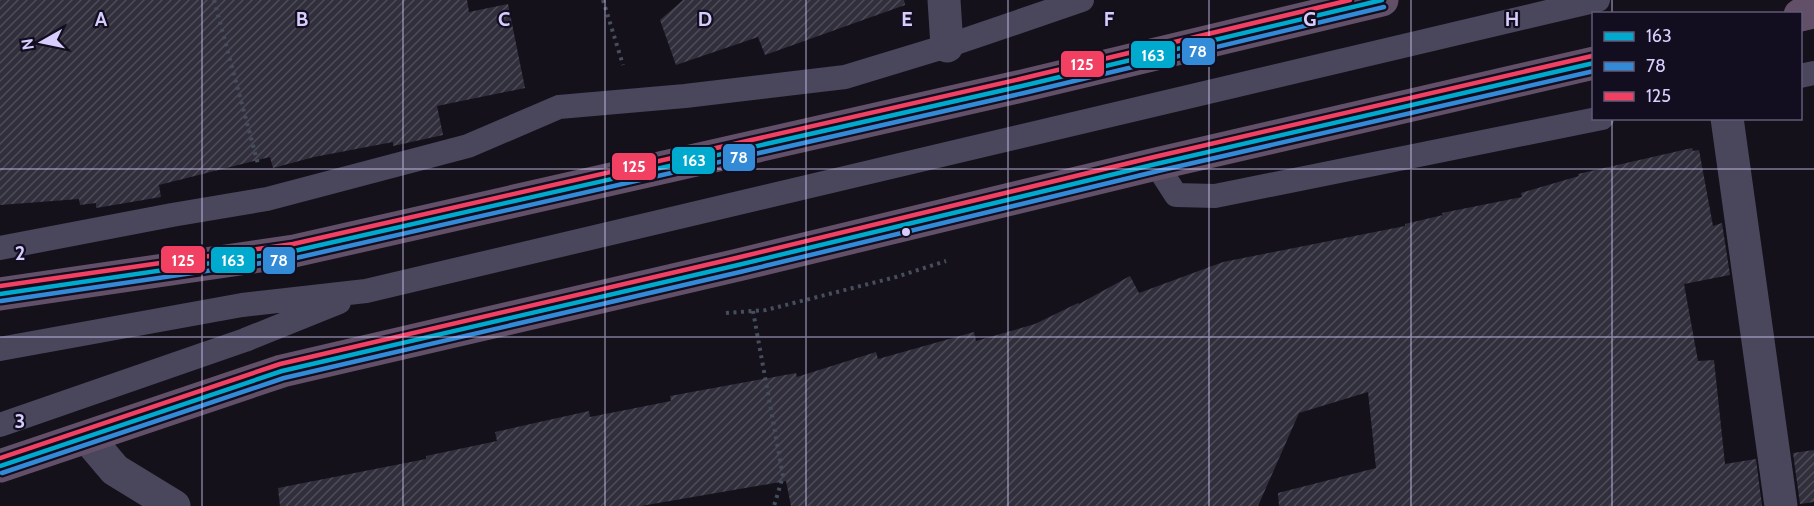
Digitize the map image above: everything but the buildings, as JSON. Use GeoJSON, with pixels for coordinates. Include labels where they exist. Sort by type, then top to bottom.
{"type":"FeatureCollection","features":[{"type":"Feature","properties":{"kind":"highway"},"geometry":{"type":"LineString","coordinates":[[0,294],[294,251],[1022,86],[1382,0]]}},
{"type":"Feature","properties":{"kind":"highway"},"geometry":{"type":"LineString","coordinates":[[0,466],[282,371],[1592,63]]}},
{"type":"Feature","properties":{"kind":"street"},"geometry":{"type":"LineString","coordinates":[[944,0],[947,46]]}},
{"type":"Feature","properties":{"kind":"street"},"geometry":{"type":"LineString","coordinates":[[1726,120],[1781,506]]}},
{"type":"Feature","properties":{"kind":"street"},"geometry":{"type":"LineString","coordinates":[[87,437],[115,470],[174,506]]}},
{"type":"Feature","properties":{"kind":"lane"},"geometry":{"type":"LineString","coordinates":[[0,248],[172,215],[267,200],[468,146],[559,107],[845,77],[947,46],[1082,0]]}},
{"type":"Feature","properties":{"kind":"lane"},"geometry":{"type":"LineString","coordinates":[[0,349],[242,305],[366,291],[1598,0]]}},
{"type":"Feature","properties":{"kind":"lane"},"geometry":{"type":"LineString","coordinates":[[1156,164],[1176,195],[1215,196],[1592,120]]}},
{"type":"Feature","properties":{"kind":"lane"},"geometry":{"type":"LineString","coordinates":[[0,425],[245,340],[366,291]]}},
{"type":"Feature","properties":{"kind":"path"},"geometry":{"type":"LineString","coordinates":[[214,0],[267,200]]}},
{"type":"Feature","properties":{"kind":"path"},"geometry":{"type":"LineString","coordinates":[[603,0],[633,100]]}},
{"type":"Feature","properties":{"kind":"path"},"geometry":{"type":"LineString","coordinates":[[738,265],[753,312],[783,476],[774,506]]}},
{"type":"Feature","properties":{"kind":"transit line","name":"125"},"geometry":{"type":"LineString","coordinates":[[0,286],[293,244],[1020,79],[1350,0]]}},
{"type":"Feature","properties":{"kind":"transit line","name":"163"},"geometry":{"type":"LineString","coordinates":[[0,294],[294,251],[1022,86],[1382,0]]}},
{"type":"Feature","properties":{"kind":"transit line","name":"78"},"geometry":{"type":"LineString","coordinates":[[1,301],[296,258],[1024,93],[1384,7]]}},
{"type":"Feature","properties":{"kind":"transit line","name":"125"},"geometry":{"type":"LineString","coordinates":[[0,458],[280,364],[1592,56]]}},
{"type":"Feature","properties":{"kind":"transit line","name":"163"},"geometry":{"type":"LineString","coordinates":[[0,466],[282,371],[1592,63]]}},
{"type":"Feature","properties":{"kind":"transit line","name":"78"},"geometry":{"type":"LineString","coordinates":[[2,473],[284,378],[740,272],[1158,171],[1592,71]]}}]}
